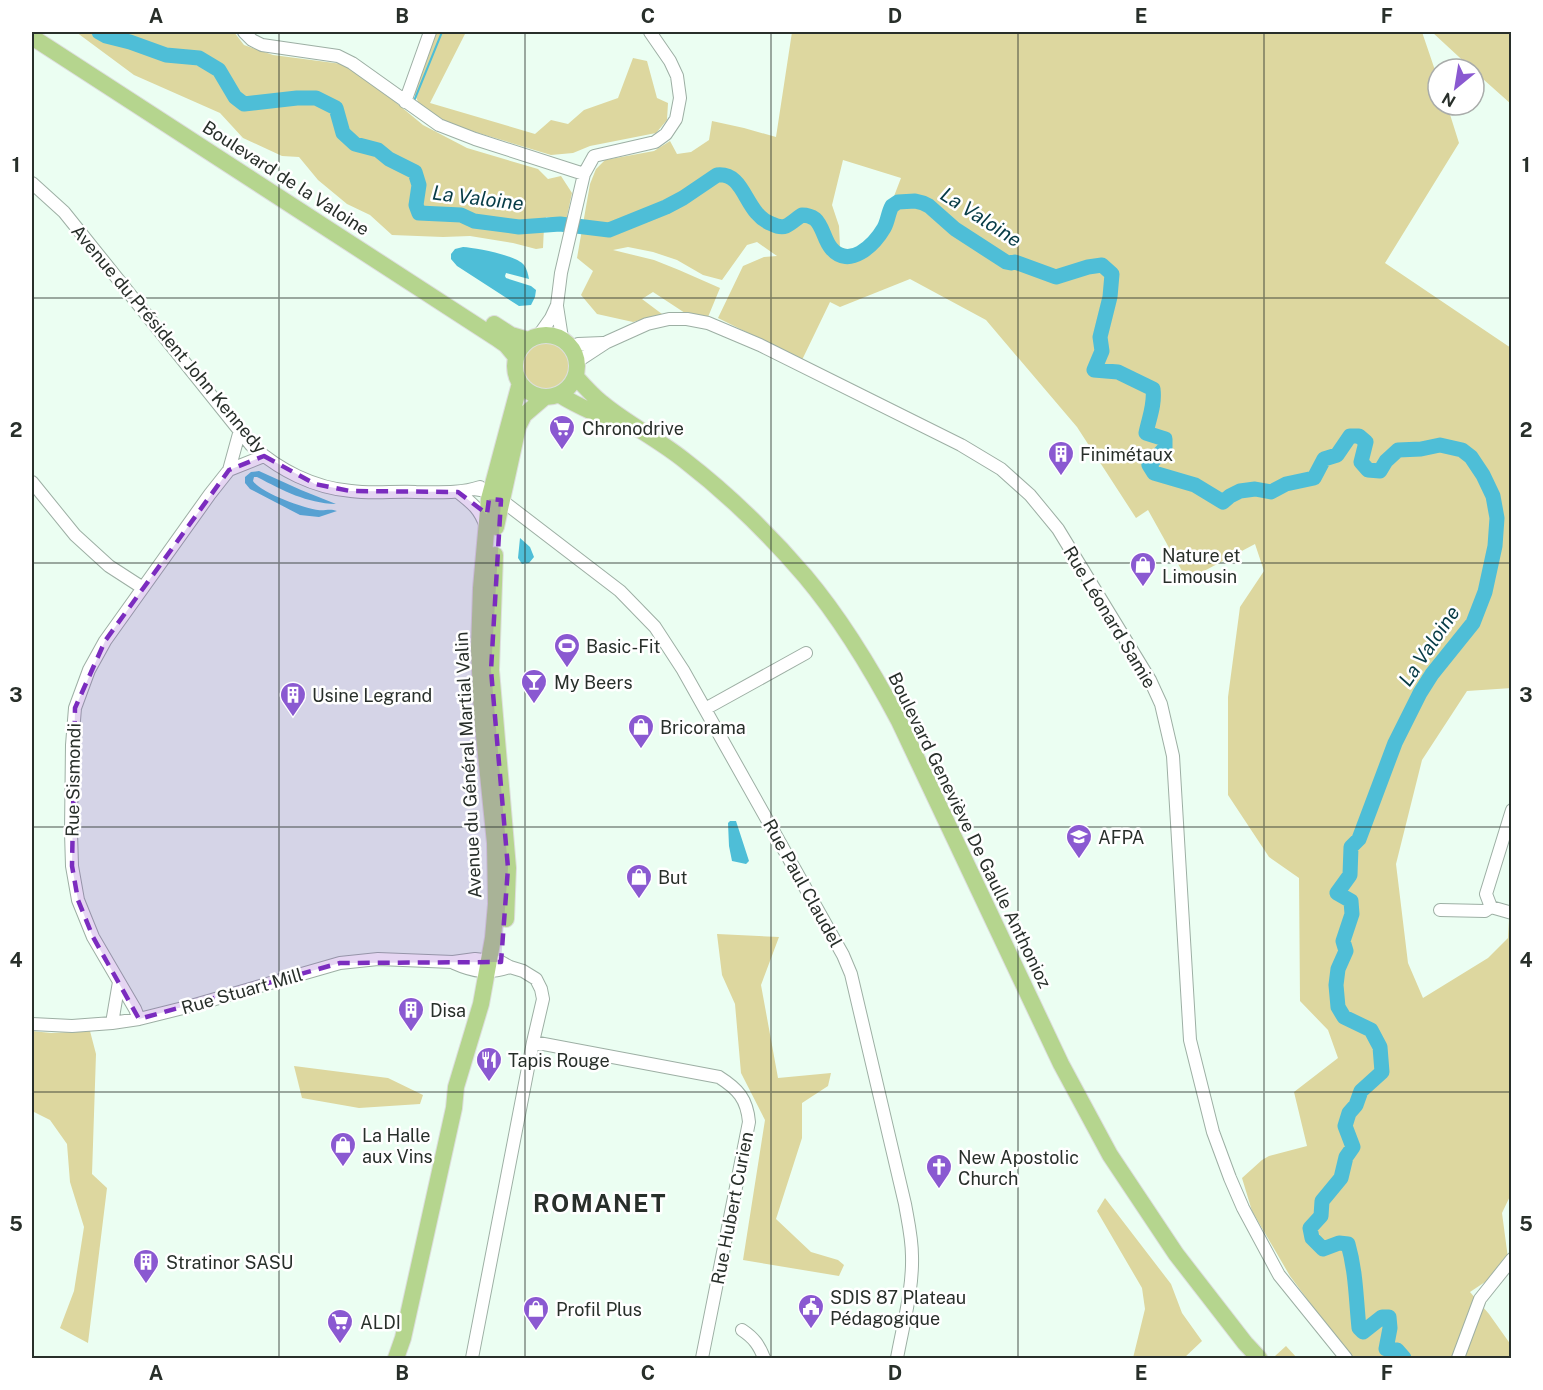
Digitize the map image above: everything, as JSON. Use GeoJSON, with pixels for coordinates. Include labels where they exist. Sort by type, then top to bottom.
{"type":"FeatureCollection","features":[{"type":"Feature","properties":{"kind":"main road","name":"Boulevard de la Valoine"},"geometry":{"type":"LineString","coordinates":[[39,32],[511,335],[533,337]]}},
{"type":"Feature","properties":{"kind":"main road","name":"Boulevard de la Valoine"},"geometry":{"type":"LineString","coordinates":[[32,37],[496,338],[506,345],[516,357]]}},
{"type":"Feature","properties":{"kind":"main road"},"geometry":{"type":"LineString","coordinates":[[553,334],[572,356],[570,387],[552,396],[532,394],[520,383],[515,369],[516,357],[520,347],[533,337],[553,334]]}},
{"type":"Feature","properties":{"kind":"main road","name":"Boulevard Geneviève De Gaulle Anthonioz"},"geometry":{"type":"LineString","coordinates":[[572,356],[602,403],[683,459],[733,501],[768,535],[806,577],[844,629],[878,681],[899,721],[1061,1064],[1110,1155],[1176,1254],[1259,1359]]}},
{"type":"Feature","properties":{"kind":"main road","name":"Avenue du Général Martial Valin"},"geometry":{"type":"LineString","coordinates":[[498,966],[493,938],[496,904],[495,843],[482,716],[479,648],[481,588],[489,495],[520,383]]}},
{"type":"Feature","properties":{"kind":"main road","name":"Boulevard Geneviève De Gaulle Anthonioz"},"geometry":{"type":"LineString","coordinates":[[552,396],[600,415],[635,434],[686,472],[746,525],[781,561],[836,629],[893,725],[1053,1070],[1103,1160],[1174,1266],[1246,1359]]}},
{"type":"Feature","properties":{"kind":"main road","name":"Avenue du Général Martial Valin"},"geometry":{"type":"LineString","coordinates":[[396,1359],[403,1338],[454,1108],[465,1090],[491,1007],[506,920],[508,868],[491,670],[496,527],[489,495],[524,415],[552,396]]}},
{"type":"Feature","properties":{"kind":"main road","name":"Avenue du Général Martial Valin"},"geometry":{"type":"LineString","coordinates":[[403,1338],[403,1359]]}},
{"type":"Feature","properties":{"kind":"street"},"geometry":{"type":"LineString","coordinates":[[244,32],[252,40],[262,45],[338,56],[352,63],[439,125],[584,174]]}},
{"type":"Feature","properties":{"kind":"street"},"geometry":{"type":"LineString","coordinates":[[405,102],[430,32]]}},
{"type":"Feature","properties":{"kind":"street"},"geometry":{"type":"LineString","coordinates":[[533,337],[551,318],[557,305],[561,273],[573,218],[584,174],[594,156],[655,142],[666,134],[675,120],[680,98],[677,76],[670,60],[650,32]]}},
{"type":"Feature","properties":{"kind":"street","name":"Avenue du Président John Kennedy"},"geometry":{"type":"LineString","coordinates":[[32,183],[64,212],[251,445],[264,456],[315,484],[350,491],[458,492],[489,495]]}},
{"type":"Feature","properties":{"kind":"street"},"geometry":{"type":"LineString","coordinates":[[557,305],[572,356]]}},
{"type":"Feature","properties":{"kind":"street","name":"Rue Léonard Samie"},"geometry":{"type":"LineString","coordinates":[[572,356],[647,324],[669,319],[687,319],[708,323],[760,345],[961,445],[1015,480],[1058,529],[1150,680],[1161,704],[1173,756],[1190,1040],[1213,1132],[1243,1208],[1279,1275],[1346,1359]]}},
{"type":"Feature","properties":{"kind":"street","name":"Rue Sismondi"},"geometry":{"type":"LineString","coordinates":[[139,1019],[93,936],[78,900],[72,866],[71,838],[72,745],[75,708],[89,670],[105,641],[229,470],[240,430]]}},
{"type":"Feature","properties":{"kind":"street","name":"Rue Sismondi"},"geometry":{"type":"LineString","coordinates":[[229,470],[264,456]]}},
{"type":"Feature","properties":{"kind":"street"},"geometry":{"type":"LineString","coordinates":[[32,482],[75,535],[109,566],[143,588]]}},
{"type":"Feature","properties":{"kind":"street"},"geometry":{"type":"LineString","coordinates":[[458,492],[474,504],[482,515],[486,527]]}},
{"type":"Feature","properties":{"kind":"street","name":"Avenue du Président John Kennedy"},"geometry":{"type":"LineString","coordinates":[[458,492],[489,495]]}},
{"type":"Feature","properties":{"kind":"street","name":"Rue Paul Claudel"},"geometry":{"type":"LineString","coordinates":[[489,495],[620,591],[663,638],[835,938],[851,974],[910,1232],[911,1282],[897,1359]]}},
{"type":"Feature","properties":{"kind":"street"},"geometry":{"type":"LineString","coordinates":[[705,709],[806,653]]}},
{"type":"Feature","properties":{"kind":"street"},"geometry":{"type":"LineString","coordinates":[[1491,907],[1486,894],[1509,828],[1512,810]]}},
{"type":"Feature","properties":{"kind":"street"},"geometry":{"type":"LineString","coordinates":[[1440,910],[1485,911],[1491,907],[1512,913]]}},
{"type":"Feature","properties":{"kind":"street","name":"Rue Stuart Mill"},"geometry":{"type":"LineString","coordinates":[[32,1024],[57,1026],[139,1019],[340,963],[384,959],[453,962],[470,970],[498,966]]}},
{"type":"Feature","properties":{"kind":"street"},"geometry":{"type":"LineString","coordinates":[[472,1359],[543,999],[536,979],[523,971],[498,966]]}},
{"type":"Feature","properties":{"kind":"street"},"geometry":{"type":"LineString","coordinates":[[112,1023],[119,982]]}},
{"type":"Feature","properties":{"kind":"street","name":"Rue Hubert Curien"},"geometry":{"type":"LineString","coordinates":[[533,1042],[719,1077],[732,1085],[742,1097],[748,1109],[749,1122],[702,1359]]}},
{"type":"Feature","properties":{"kind":"street"},"geometry":{"type":"LineString","coordinates":[[1458,1359],[1480,1299],[1511,1260]]}},
{"type":"Feature","properties":{"kind":"street"},"geometry":{"type":"LineString","coordinates":[[742,1330],[759,1345],[764,1359]]}},
{"type":"Feature","properties":{"kind":"highlighted area"},"geometry":{"type":"Polygon","coordinates":[[[264,456],[315,484],[350,491],[458,492],[487,514],[489,499],[501,500],[491,670],[508,868],[501,962],[340,963],[139,1019],[93,937],[78,900],[72,866],[75,708],[105,641],[229,470],[264,456]]]}},
{"type":"Feature","properties":{"kind":"shaded area"},"geometry":{"type":"Polygon","coordinates":[[[76,32],[234,32],[244,45],[273,55],[342,64],[382,91],[423,125],[467,148],[538,169],[548,179],[561,176],[572,193],[566,221],[546,217],[543,248],[536,249],[470,236],[392,235],[370,215],[347,204],[318,180],[299,157],[282,156],[243,138],[220,113],[134,75],[76,32]]]}},
{"type":"Feature","properties":{"kind":"shaded area"},"geometry":{"type":"Polygon","coordinates":[[[436,32],[466,32],[430,103],[535,134],[551,120],[568,124],[584,110],[618,98],[633,58],[647,61],[657,98],[668,103],[667,120],[656,133],[590,146],[573,153],[551,155],[452,125],[420,106],[414,93],[436,32]]]}},
{"type":"Feature","properties":{"kind":"shaded area"},"geometry":{"type":"Polygon","coordinates":[[[792,32],[1422,32],[1431,57],[1426,57],[1426,117],[1451,117],[1459,143],[1385,263],[1511,348],[1512,688],[1467,691],[1422,760],[1396,864],[1408,963],[1423,998],[1488,958],[1508,938],[1509,919],[1511,920],[1512,1192],[1502,1213],[1509,1266],[1470,1292],[1511,1345],[1511,1358],[1351,1358],[1290,1276],[1252,1211],[1242,1178],[1269,1156],[1307,1146],[1294,1092],[1338,1058],[1328,1030],[1300,1001],[1299,878],[1269,857],[1228,795],[1228,697],[1240,607],[1264,571],[1255,544],[1187,580],[1148,510],[1136,518],[1077,427],[986,320],[910,279],[840,307],[830,302],[802,360],[718,318],[743,266],[764,257],[777,256],[757,242],[747,245],[722,280],[703,275],[677,260],[653,252],[628,247],[613,250],[654,260],[720,288],[708,317],[685,313],[653,292],[642,299],[662,314],[633,322],[597,314],[581,295],[593,271],[577,258],[590,184],[596,169],[605,160],[654,151],[670,141],[677,154],[691,152],[709,140],[712,121],[776,137],[792,32]],[[843,160],[832,205],[839,226],[840,247],[851,251],[873,251],[901,178],[843,160]]]}},
{"type":"Feature","properties":{"kind":"shaded area"},"geometry":{"type":"Polygon","coordinates":[[[1432,32],[1511,32],[1511,104],[1486,82],[1486,57],[1459,57],[1432,32]]]}},
{"type":"Feature","properties":{"kind":"shaded area"},"geometry":{"type":"Polygon","coordinates":[[[547,339],[557,341],[566,347],[572,356],[574,366],[572,376],[566,385],[557,391],[547,393],[537,391],[528,385],[522,376],[520,366],[522,356],[528,347],[537,341],[547,339]]]}},
{"type":"Feature","properties":{"kind":"shaded area"},"geometry":{"type":"Polygon","coordinates":[[[717,934],[779,937],[761,985],[778,1078],[831,1073],[828,1086],[802,1103],[802,1138],[776,1219],[811,1252],[838,1260],[844,1265],[839,1276],[743,1260],[765,1120],[741,1073],[735,1004],[722,975],[717,934]]]}},
{"type":"Feature","properties":{"kind":"shaded area"},"geometry":{"type":"Polygon","coordinates":[[[32,1031],[51,1033],[90,1031],[96,1054],[92,1174],[107,1188],[88,1343],[60,1328],[74,1291],[84,1227],[70,1182],[67,1144],[50,1120],[32,1111],[32,1031]]]}},
{"type":"Feature","properties":{"kind":"shaded area"},"geometry":{"type":"Polygon","coordinates":[[[294,1066],[388,1078],[423,1095],[420,1104],[359,1108],[302,1098],[294,1066]]]}},
{"type":"Feature","properties":{"kind":"shaded area"},"geometry":{"type":"Polygon","coordinates":[[[1105,1198],[1171,1284],[1182,1313],[1202,1341],[1184,1358],[1133,1358],[1145,1309],[1142,1288],[1097,1211],[1105,1198]]]}},
{"type":"Feature","properties":{"kind":"shaded area"},"geometry":{"type":"Polygon","coordinates":[[[1286,1346],[1297,1358],[1277,1358],[1275,1356],[1286,1346]]]}},
{"type":"Feature","properties":{"kind":"water"},"geometry":{"type":"Polygon","coordinates":[[[463,247],[486,250],[520,261],[527,270],[529,279],[506,273],[505,276],[536,290],[531,305],[519,306],[457,266],[451,259],[451,254],[455,249],[463,247]]]}},
{"type":"Feature","properties":{"kind":"water"},"geometry":{"type":"Polygon","coordinates":[[[259,471],[336,504],[305,499],[254,477],[253,481],[257,486],[273,495],[311,509],[337,511],[319,517],[300,515],[250,489],[245,483],[245,477],[251,472],[259,471]]]}},
{"type":"Feature","properties":{"kind":"water"},"geometry":{"type":"Polygon","coordinates":[[[520,538],[530,547],[534,557],[529,563],[522,564],[518,558],[520,538]]]}},
{"type":"Feature","properties":{"kind":"water"},"geometry":{"type":"Polygon","coordinates":[[[736,821],[749,861],[746,864],[732,861],[729,846],[728,823],[736,821]]]}},
{"type":"Feature","properties":{"kind":"waterway","name":"La Valoine"},"geometry":{"type":"LineString","coordinates":[[99,32],[166,55],[199,58],[219,70],[235,97],[244,104],[316,98],[336,108],[343,133],[355,144],[378,150],[389,159],[415,172],[419,185],[416,205],[419,213],[461,215],[474,221],[519,227],[560,224],[609,230],[666,207],[717,175],[727,176],[734,180],[756,212],[774,225],[786,226],[802,215],[813,218],[820,225],[831,248],[845,257],[853,256],[868,248],[884,228],[892,206],[898,202],[915,201],[929,206],[955,229],[1006,262],[1015,262],[1056,277],[1102,265],[1112,274],[1110,297],[1100,337],[1102,351],[1094,370],[1118,372],[1153,389],[1146,433],[1165,439],[1165,448],[1149,465],[1154,473],[1195,485],[1223,502],[1240,491],[1255,489],[1271,492],[1286,484],[1314,478],[1324,459],[1337,455],[1350,436],[1359,436],[1366,442],[1361,462],[1368,470],[1380,471],[1386,461],[1398,450],[1440,445],[1462,450],[1471,457],[1493,496],[1497,518],[1495,546],[1485,592],[1473,623],[1432,674],[1395,743],[1359,839],[1351,847],[1350,875],[1337,893],[1351,901],[1352,914],[1343,941],[1346,951],[1338,969],[1336,985],[1338,1007],[1344,1017],[1371,1030],[1380,1047],[1382,1072],[1361,1091],[1356,1105],[1349,1113],[1345,1126],[1353,1147],[1346,1157],[1341,1178],[1322,1201],[1321,1216],[1310,1228],[1312,1238],[1323,1249],[1339,1243],[1348,1244],[1354,1275],[1359,1328],[1363,1332],[1382,1317],[1389,1317],[1390,1328],[1386,1349],[1397,1350],[1404,1358]]}},
{"type":"Feature","properties":{"kind":"waterway"},"geometry":{"type":"LineString","coordinates":[[414,101],[442,32]]}},
{"type":"Feature","properties":{"kind":"place","name":"Chronodrive"},"geometry":{"type":"Point","coordinates":[562,451]}},
{"type":"Feature","properties":{"kind":"place","name":"Finimétaux"},"geometry":{"type":"Point","coordinates":[1061,477]}},
{"type":"Feature","properties":{"kind":"place","name":"Nature et Limousin"},"geometry":{"type":"Point","coordinates":[1143,588]}},
{"type":"Feature","properties":{"kind":"place","name":"Basic-Fit"},"geometry":{"type":"Point","coordinates":[567,669]}},
{"type":"Feature","properties":{"kind":"place","name":"My Beers"},"geometry":{"type":"Point","coordinates":[534,705]}},
{"type":"Feature","properties":{"kind":"place","name":"Usine Legrand"},"geometry":{"type":"Point","coordinates":[293,718]}},
{"type":"Feature","properties":{"kind":"place","name":"Bricorama"},"geometry":{"type":"Point","coordinates":[641,750]}},
{"type":"Feature","properties":{"kind":"place","name":"AFPA"},"geometry":{"type":"Point","coordinates":[1079,860]}},
{"type":"Feature","properties":{"kind":"place","name":"But"},"geometry":{"type":"Point","coordinates":[639,900]}},
{"type":"Feature","properties":{"kind":"place","name":"Disa"},"geometry":{"type":"Point","coordinates":[411,1033]}},
{"type":"Feature","properties":{"kind":"place","name":"Tapis Rouge"},"geometry":{"type":"Point","coordinates":[489,1083]}},
{"type":"Feature","properties":{"kind":"place","name":"La Halle aux Vins"},"geometry":{"type":"Point","coordinates":[343,1168]}},
{"type":"Feature","properties":{"kind":"place","name":"New Apostolic Church"},"geometry":{"type":"Point","coordinates":[939,1190]}},
{"type":"Feature","properties":{"kind":"place","name":"Stratinor SASU"},"geometry":{"type":"Point","coordinates":[146,1285]}},
{"type":"Feature","properties":{"kind":"place","name":"SDIS 87 Plateau Pédagogique"},"geometry":{"type":"Point","coordinates":[811,1330]}},
{"type":"Feature","properties":{"kind":"place","name":"Profil Plus"},"geometry":{"type":"Point","coordinates":[536,1332]}},
{"type":"Feature","properties":{"kind":"place","name":"ALDI"},"geometry":{"type":"Point","coordinates":[340,1345]}},
{"type":"Feature","properties":{"kind":"district","name":"ROMANET"},"geometry":{"type":"Point","coordinates":[600,1203]}}]}
